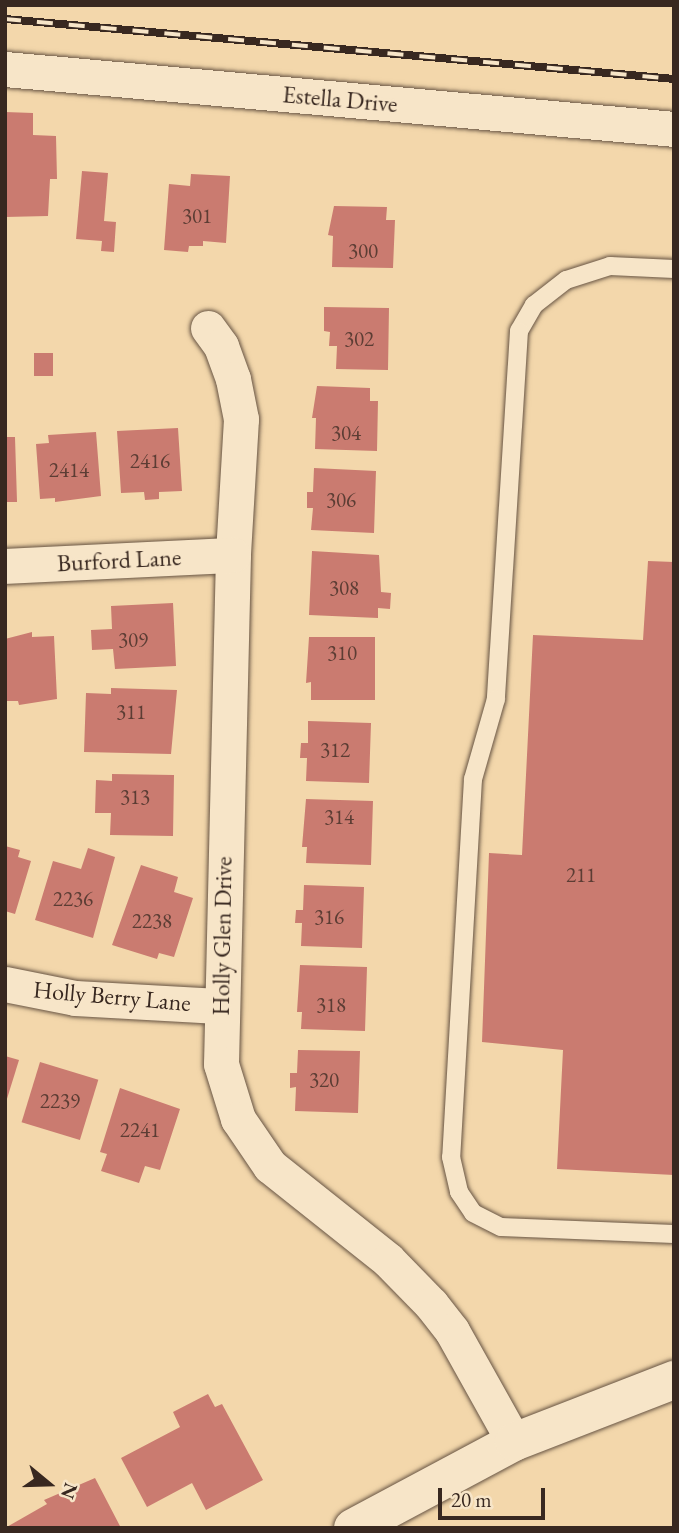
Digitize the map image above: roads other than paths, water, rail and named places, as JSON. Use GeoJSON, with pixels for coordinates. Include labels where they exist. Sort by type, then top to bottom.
{"type":"FeatureCollection","features":[{"type":"Feature","properties":{"kind":"street","name":"Estella Drive"},"geometry":{"type":"LineString","coordinates":[[5,69],[674,129]]}},
{"type":"Feature","properties":{"kind":"street","name":"Holly Glen Drive"},"geometry":{"type":"LineString","coordinates":[[208,328],[233,379],[241,419],[233,555],[219,1006],[221,1064],[238,1119],[270,1166],[388,1260],[431,1304],[452,1331],[514,1442]]}},
{"type":"Feature","properties":{"kind":"street","name":"Burford Lane"},"geometry":{"type":"LineString","coordinates":[[5,566],[233,555]]}},
{"type":"Feature","properties":{"kind":"street","name":"Holly Berry Lane"},"geometry":{"type":"LineString","coordinates":[[5,984],[75,998],[219,1006]]}},
{"type":"Feature","properties":{"kind":"street"},"geometry":{"type":"LineString","coordinates":[[353,1528],[514,1442],[674,1380]]}},
{"type":"Feature","properties":{"kind":"lane"},"geometry":{"type":"LineString","coordinates":[[674,269],[610,266],[566,280],[534,305],[519,331],[496,699],[473,779],[451,1157],[459,1192],[473,1213],[501,1227],[674,1234]]}},
{"type":"Feature","properties":{"kind":"railway"},"geometry":{"type":"LineString","coordinates":[[5,19],[674,79]]}}]}
